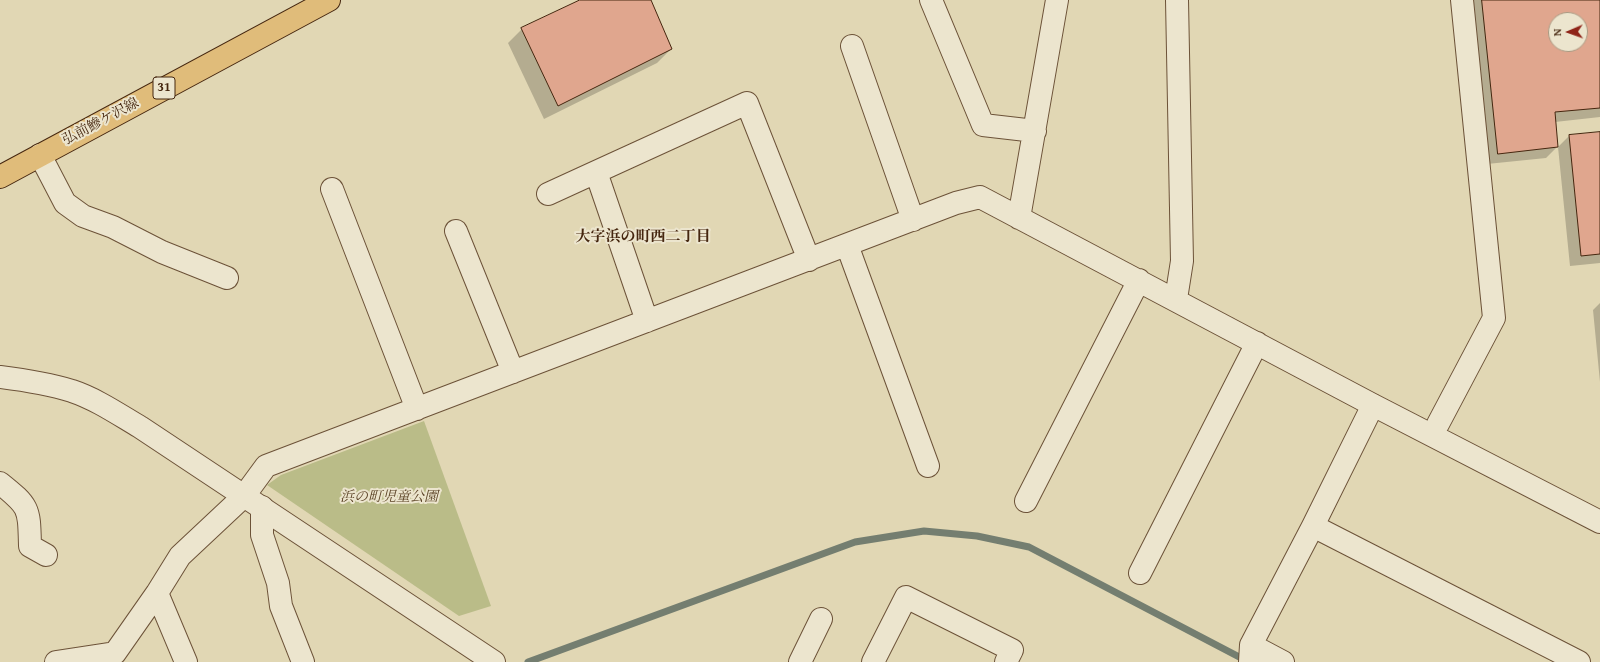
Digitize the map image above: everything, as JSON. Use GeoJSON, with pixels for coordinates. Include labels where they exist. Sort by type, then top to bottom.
{"type":"FeatureCollection","features":[{"type":"Feature","properties":{"kind":"main road","name":"弘前鰺ケ沢線"},"geometry":{"type":"LineString","coordinates":[[0,177],[329,0]]}},
{"type":"Feature","properties":{"kind":"street"},"geometry":{"type":"LineString","coordinates":[[931,0],[983,125],[1035,131]]}},
{"type":"Feature","properties":{"kind":"street"},"geometry":{"type":"LineString","coordinates":[[1019,218],[1057,0]]}},
{"type":"Feature","properties":{"kind":"street"},"geometry":{"type":"LineString","coordinates":[[1176,299],[1182,261],[1177,0]]}},
{"type":"Feature","properties":{"kind":"street"},"geometry":{"type":"LineString","coordinates":[[1438,424],[1494,318],[1462,0]]}},
{"type":"Feature","properties":{"kind":"street"},"geometry":{"type":"LineString","coordinates":[[852,46],[913,220]]}},
{"type":"Feature","properties":{"kind":"street"},"geometry":{"type":"LineString","coordinates":[[548,194],[747,103],[809,260]]}},
{"type":"Feature","properties":{"kind":"street"},"geometry":{"type":"LineString","coordinates":[[40,155],[65,203],[83,216],[113,227],[162,252],[227,278]]}},
{"type":"Feature","properties":{"kind":"street"},"geometry":{"type":"LineString","coordinates":[[596,172],[647,321]]}},
{"type":"Feature","properties":{"kind":"street"},"geometry":{"type":"LineString","coordinates":[[332,188],[417,409]]}},
{"type":"Feature","properties":{"kind":"street"},"geometry":{"type":"LineString","coordinates":[[56,662],[115,653],[157,593],[180,556],[253,501],[266,466],[956,203],[980,197],[1176,299],[1373,405],[1600,522]]}},
{"type":"Feature","properties":{"kind":"street"},"geometry":{"type":"LineString","coordinates":[[456,231],[513,372]]}},
{"type":"Feature","properties":{"kind":"street"},"geometry":{"type":"LineString","coordinates":[[847,245],[928,466]]}},
{"type":"Feature","properties":{"kind":"street"},"geometry":{"type":"LineString","coordinates":[[1026,501],[1139,280]]}},
{"type":"Feature","properties":{"kind":"street"},"geometry":{"type":"LineString","coordinates":[[1140,573],[1257,343]]}},
{"type":"Feature","properties":{"kind":"street"},"geometry":{"type":"LineString","coordinates":[[0,377],[34,382],[72,392],[102,404],[253,501],[492,660]]}},
{"type":"Feature","properties":{"kind":"street"},"geometry":{"type":"LineString","coordinates":[[1283,662],[1250,654],[1373,405]]}},
{"type":"Feature","properties":{"kind":"street"},"geometry":{"type":"LineString","coordinates":[[0,483],[21,500],[29,514],[30,546],[46,555]]}},
{"type":"Feature","properties":{"kind":"street"},"geometry":{"type":"LineString","coordinates":[[253,501],[262,535],[278,583],[280,606],[303,662]]}},
{"type":"Feature","properties":{"kind":"street"},"geometry":{"type":"LineString","coordinates":[[1313,526],[1579,662]]}},
{"type":"Feature","properties":{"kind":"street"},"geometry":{"type":"LineString","coordinates":[[157,593],[186,662]]}},
{"type":"Feature","properties":{"kind":"street"},"geometry":{"type":"LineString","coordinates":[[873,662],[906,597],[1012,650],[1006,662]]}},
{"type":"Feature","properties":{"kind":"street"},"geometry":{"type":"LineString","coordinates":[[800,662],[821,619]]}},
{"type":"Feature","properties":{"kind":"green space","name":"浜の町児童公園"},"geometry":{"type":"Polygon","coordinates":[[[424,421],[491,606],[459,616],[267,485],[281,475],[424,421]]]}},
{"type":"Feature","properties":{"kind":"building"},"geometry":{"type":"Polygon","coordinates":[[[580,0],[651,0],[672,49],[558,106],[521,28],[580,0]]]}},
{"type":"Feature","properties":{"kind":"building"},"geometry":{"type":"Polygon","coordinates":[[[1482,0],[1600,0],[1600,108],[1555,112],[1558,147],[1498,154],[1482,0]]]}},
{"type":"Feature","properties":{"kind":"building"},"geometry":{"type":"Polygon","coordinates":[[[1600,132],[1600,254],[1581,256],[1569,135],[1600,132]]]}},
{"type":"Feature","properties":{"kind":"waterway"},"geometry":{"type":"LineString","coordinates":[[528,662],[855,542],[924,531],[977,536],[1029,547],[1247,661]]}},
{"type":"Feature","properties":{"kind":"district","name":"大字浜の町西二丁目"},"geometry":{"type":"Point","coordinates":[643,237]}}]}
